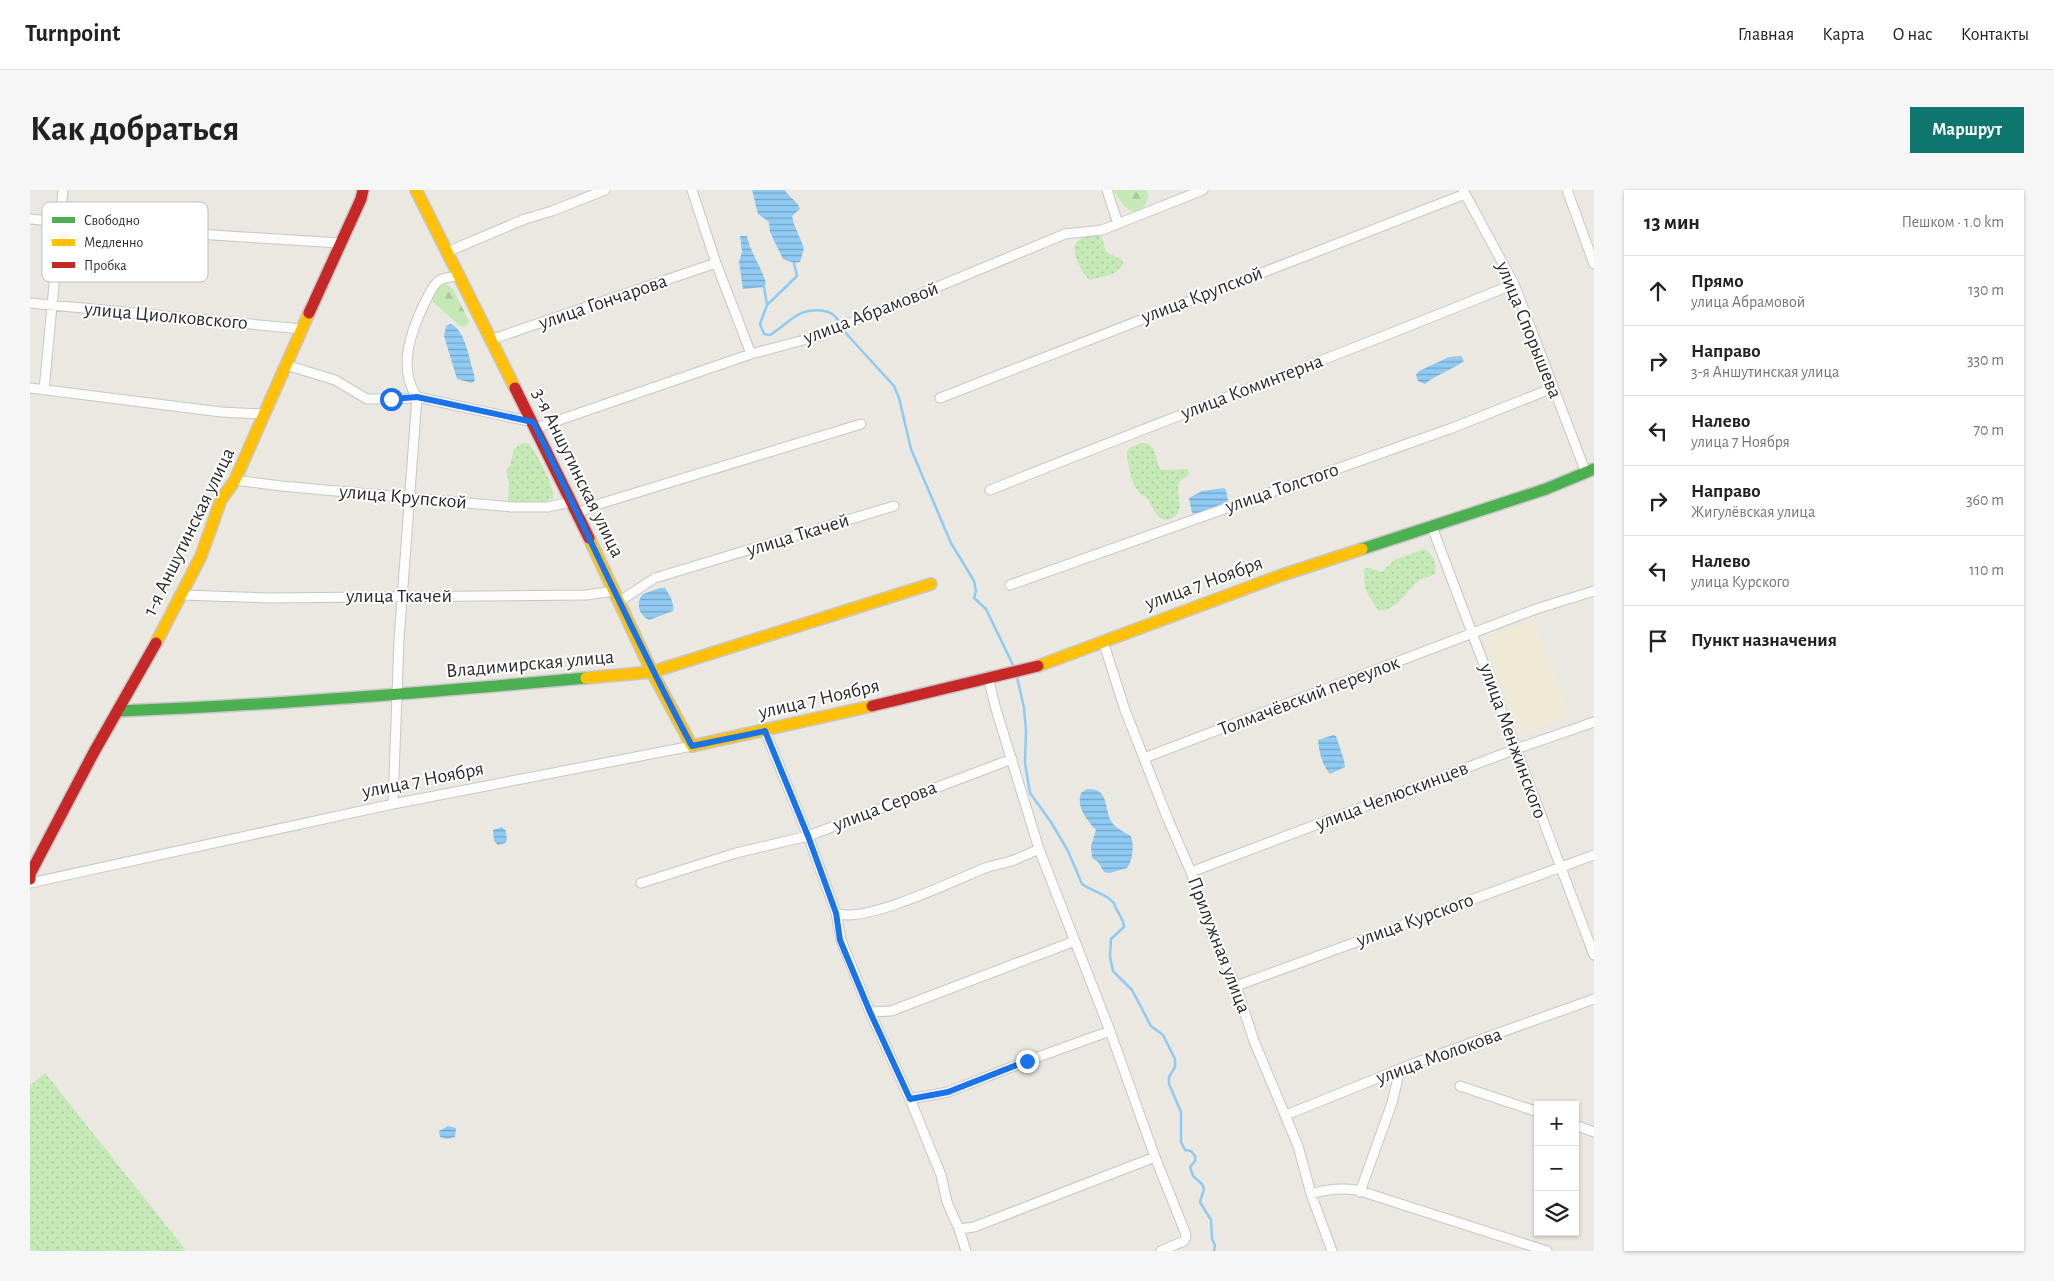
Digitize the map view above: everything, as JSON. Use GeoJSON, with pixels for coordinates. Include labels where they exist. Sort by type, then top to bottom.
{"type":"FeatureCollection","features":[{"type":"Feature","properties":{"kind":"street","name":"1-я Аншутинская улица"},"geometry":{"type":"LineString","coordinates":[[30,881],[30,874],[78,782],[119,712],[201,556],[221,500],[235,480],[256,437],[263,414],[363,190]]}},
{"type":"Feature","properties":{"kind":"street","name":"3-я Аншутинская улица"},"geometry":{"type":"LineString","coordinates":[[416,190],[618,596],[652,672],[692,746]]}},
{"type":"Feature","properties":{"kind":"street"},"geometry":{"type":"LineString","coordinates":[[447,252],[525,218],[552,211],[605,190]]}},
{"type":"Feature","properties":{"kind":"street"},"geometry":{"type":"LineString","coordinates":[[692,190],[716,263],[752,354]]}},
{"type":"Feature","properties":{"kind":"street"},"geometry":{"type":"LineString","coordinates":[[1107,190],[1118,224]]}},
{"type":"Feature","properties":{"kind":"street","name":"улица Абрамовой"},"geometry":{"type":"LineString","coordinates":[[534,425],[752,354],[819,336],[1065,234],[1093,232],[1203,190]]}},
{"type":"Feature","properties":{"kind":"street"},"geometry":{"type":"LineString","coordinates":[[1567,190],[1594,264]]}},
{"type":"Feature","properties":{"kind":"street","name":"улица Спорышева"},"geometry":{"type":"LineString","coordinates":[[1464,192],[1514,284],[1553,388],[1590,471]]}},
{"type":"Feature","properties":{"kind":"street","name":"улица Крупской"},"geometry":{"type":"LineString","coordinates":[[940,398],[1464,192]]}},
{"type":"Feature","properties":{"kind":"street"},"geometry":{"type":"LineString","coordinates":[[208,235],[339,243]]}},
{"type":"Feature","properties":{"kind":"street","name":"улица Гончарова"},"geometry":{"type":"LineString","coordinates":[[490,340],[716,263]]}},
{"type":"Feature","properties":{"kind":"street"},"geometry":{"type":"LineString","coordinates":[[392,804],[396,695],[417,397],[410,386],[408,376],[410,344],[415,323],[432,288],[442,278],[458,276]]}},
{"type":"Feature","properties":{"kind":"street"},"geometry":{"type":"LineString","coordinates":[[44,390],[54,282]]}},
{"type":"Feature","properties":{"kind":"street","name":"улица Коминтерна"},"geometry":{"type":"LineString","coordinates":[[990,490],[1187,411],[1380,339],[1514,284]]}},
{"type":"Feature","properties":{"kind":"street","name":"улица Циолковского"},"geometry":{"type":"LineString","coordinates":[[30,303],[302,329]]}},
{"type":"Feature","properties":{"kind":"street"},"geometry":{"type":"LineString","coordinates":[[286,365],[335,380],[367,399],[417,397],[534,425]]}},
{"type":"Feature","properties":{"kind":"street"},"geometry":{"type":"LineString","coordinates":[[30,388],[221,412],[263,414]]}},
{"type":"Feature","properties":{"kind":"street","name":"улица Толстого"},"geometry":{"type":"LineString","coordinates":[[1010,585],[1452,428],[1553,388]]}},
{"type":"Feature","properties":{"kind":"street"},"geometry":{"type":"LineString","coordinates":[[576,514],[596,505],[860,424]]}},
{"type":"Feature","properties":{"kind":"street","name":"улица 7 Ноября"},"geometry":{"type":"LineString","coordinates":[[30,881],[392,804],[765,731],[1037,666],[1282,575],[1546,489],[1590,471]]}},
{"type":"Feature","properties":{"kind":"street","name":"улица Крупской"},"geometry":{"type":"LineString","coordinates":[[235,480],[281,486],[526,508],[560,506],[571,502]]}},
{"type":"Feature","properties":{"kind":"street","name":"улица Ткачей"},"geometry":{"type":"LineString","coordinates":[[182,595],[230,598],[618,596],[655,578],[894,506]]}},
{"type":"Feature","properties":{"kind":"street","name":"улица Менжинского"},"geometry":{"type":"LineString","coordinates":[[1432,527],[1594,955]]}},
{"type":"Feature","properties":{"kind":"street","name":"Владимирская улица"},"geometry":{"type":"LineString","coordinates":[[119,712],[225,707],[396,695],[652,672],[931,584]]}},
{"type":"Feature","properties":{"kind":"street","name":"Толмачёвский переулок"},"geometry":{"type":"LineString","coordinates":[[1144,758],[1536,609],[1594,591]]}},
{"type":"Feature","properties":{"kind":"street","name":"Прилужная улица"},"geometry":{"type":"LineString","coordinates":[[1103,641],[1125,710],[1191,872],[1213,937],[1236,986],[1254,1041],[1298,1146],[1311,1194],[1332,1251]]}},
{"type":"Feature","properties":{"kind":"street"},"geometry":{"type":"LineString","coordinates":[[988,678],[1039,849],[1110,1032],[1186,1237],[1180,1244],[1161,1251]]}},
{"type":"Feature","properties":{"kind":"street","name":"улица Челюскинцев"},"geometry":{"type":"LineString","coordinates":[[1191,872],[1516,749],[1594,722]]}},
{"type":"Feature","properties":{"kind":"street"},"geometry":{"type":"LineString","coordinates":[[765,731],[808,836],[836,913],[840,940],[870,1012],[910,1099],[941,1175],[947,1202],[966,1251]]}},
{"type":"Feature","properties":{"kind":"street","name":"улица Серова"},"geometry":{"type":"LineString","coordinates":[[641,883],[736,853],[808,836],[1012,760]]}},
{"type":"Feature","properties":{"kind":"street"},"geometry":{"type":"LineString","coordinates":[[836,913],[842,916],[861,915],[944,887],[987,868],[1010,862],[1039,849]]}},
{"type":"Feature","properties":{"kind":"street","name":"улица Курского"},"geometry":{"type":"LineString","coordinates":[[1236,986],[1594,855]]}},
{"type":"Feature","properties":{"kind":"street"},"geometry":{"type":"LineString","coordinates":[[870,1012],[886,1012],[1074,941]]}},
{"type":"Feature","properties":{"kind":"street","name":"улица Молокова"},"geometry":{"type":"LineString","coordinates":[[1286,1115],[1400,1070],[1594,999]]}},
{"type":"Feature","properties":{"kind":"street"},"geometry":{"type":"LineString","coordinates":[[910,1099],[948,1092],[1027,1061],[1110,1032]]}},
{"type":"Feature","properties":{"kind":"street"},"geometry":{"type":"LineString","coordinates":[[1360,1192],[1392,1103],[1400,1070]]}},
{"type":"Feature","properties":{"kind":"street"},"geometry":{"type":"LineString","coordinates":[[1460,1086],[1534,1111]]}},
{"type":"Feature","properties":{"kind":"street"},"geometry":{"type":"LineString","coordinates":[[1579,1126],[1594,1132]]}},
{"type":"Feature","properties":{"kind":"street"},"geometry":{"type":"LineString","coordinates":[[959,1229],[974,1226],[1155,1157]]}},
{"type":"Feature","properties":{"kind":"street"},"geometry":{"type":"LineString","coordinates":[[1311,1194],[1346,1188],[1547,1251]]}},
{"type":"Feature","properties":{"kind":"shaded area"},"geometry":{"type":"Polygon","coordinates":[[[1534,620],[1571,716],[1521,735],[1484,639],[1534,620]]]}},
{"type":"Feature","properties":{"kind":"green space"},"geometry":{"type":"Polygon","coordinates":[[[1113,190],[1146,190],[1148,194],[1147,201],[1142,208],[1132,211],[1125,207],[1113,190]]]}},
{"type":"Feature","properties":{"kind":"green space"},"geometry":{"type":"Polygon","coordinates":[[[1093,235],[1100,236],[1106,251],[1123,262],[1119,270],[1091,280],[1082,270],[1074,249],[1078,241],[1093,235]]]}},
{"type":"Feature","properties":{"kind":"green space"},"geometry":{"type":"Polygon","coordinates":[[[446,284],[453,289],[469,321],[465,327],[460,326],[433,302],[435,290],[446,284]]]}},
{"type":"Feature","properties":{"kind":"green space"},"geometry":{"type":"Polygon","coordinates":[[[523,443],[529,444],[545,470],[553,492],[551,500],[535,504],[518,504],[508,500],[509,483],[506,470],[510,466],[514,449],[523,443]]]}},
{"type":"Feature","properties":{"kind":"green space"},"geometry":{"type":"Polygon","coordinates":[[[1146,443],[1153,448],[1161,470],[1187,469],[1190,473],[1179,483],[1180,505],[1178,513],[1169,519],[1161,519],[1158,516],[1148,499],[1136,488],[1132,478],[1127,451],[1129,448],[1146,443]]]}},
{"type":"Feature","properties":{"kind":"green space"},"geometry":{"type":"Polygon","coordinates":[[[1424,549],[1434,559],[1435,574],[1420,580],[1390,608],[1378,610],[1365,589],[1365,568],[1382,572],[1394,560],[1424,549]]]}},
{"type":"Feature","properties":{"kind":"green space"},"geometry":{"type":"Polygon","coordinates":[[[45,1073],[185,1249],[183,1251],[30,1251],[30,1085],[45,1073]]]}},
{"type":"Feature","properties":{"kind":"water"},"geometry":{"type":"Polygon","coordinates":[[[752,190],[785,190],[797,203],[800,209],[792,216],[804,248],[800,262],[794,263],[783,259],[770,232],[769,222],[758,214],[752,190]]]}},
{"type":"Feature","properties":{"kind":"water"},"geometry":{"type":"Polygon","coordinates":[[[740,236],[747,236],[766,283],[764,287],[743,289],[739,262],[742,252],[740,236]]]}},
{"type":"Feature","properties":{"kind":"water"},"geometry":{"type":"Polygon","coordinates":[[[450,324],[459,331],[466,345],[475,380],[472,383],[457,379],[444,336],[446,326],[450,324]]]}},
{"type":"Feature","properties":{"kind":"water"},"geometry":{"type":"Polygon","coordinates":[[[1461,356],[1464,361],[1455,367],[1434,377],[1425,384],[1418,381],[1416,375],[1419,371],[1449,357],[1461,356]]]}},
{"type":"Feature","properties":{"kind":"water"},"geometry":{"type":"Polygon","coordinates":[[[1224,488],[1228,501],[1211,510],[1192,513],[1189,498],[1202,491],[1224,488]]]}},
{"type":"Feature","properties":{"kind":"water"},"geometry":{"type":"Polygon","coordinates":[[[665,588],[668,593],[673,611],[649,620],[640,611],[640,598],[643,594],[665,588]]]}},
{"type":"Feature","properties":{"kind":"water"},"geometry":{"type":"Polygon","coordinates":[[[1333,735],[1336,736],[1345,767],[1330,774],[1321,758],[1318,740],[1333,735]]]}},
{"type":"Feature","properties":{"kind":"water"},"geometry":{"type":"Polygon","coordinates":[[[1087,789],[1099,792],[1102,795],[1105,799],[1111,821],[1120,830],[1131,836],[1131,861],[1127,868],[1110,873],[1104,872],[1098,862],[1092,858],[1091,846],[1096,830],[1086,818],[1080,803],[1081,793],[1087,789]]]}},
{"type":"Feature","properties":{"kind":"water"},"geometry":{"type":"Polygon","coordinates":[[[502,827],[506,831],[507,840],[505,843],[498,845],[494,841],[493,830],[502,827]]]}},
{"type":"Feature","properties":{"kind":"water"},"geometry":{"type":"Polygon","coordinates":[[[448,1126],[456,1128],[455,1137],[447,1139],[440,1137],[439,1131],[448,1126]]]}},
{"type":"Feature","properties":{"kind":"waterway"},"geometry":{"type":"LineString","coordinates":[[767,305],[797,276],[794,263]]}},
{"type":"Feature","properties":{"kind":"waterway"},"geometry":{"type":"LineString","coordinates":[[764,287],[767,305],[760,324],[764,334],[770,335],[801,313],[808,311],[829,312],[839,322]]}},
{"type":"Feature","properties":{"kind":"waterway"},"geometry":{"type":"LineString","coordinates":[[843,330],[894,386],[899,398],[911,449],[951,543],[974,581],[976,591],[974,598],[986,609],[1013,665]]}},
{"type":"Feature","properties":{"kind":"waterway"},"geometry":{"type":"LineString","coordinates":[[1017,677],[1024,708],[1026,731],[1025,763],[1030,793],[1051,822],[1068,851],[1082,884],[1107,897],[1114,903],[1124,927],[1111,939],[1110,957],[1113,971],[1132,990],[1151,1026],[1163,1035],[1175,1059],[1175,1067],[1169,1077],[1169,1084],[1181,1112],[1181,1142],[1185,1150],[1191,1151],[1195,1156],[1195,1161],[1190,1167],[1193,1176],[1202,1184],[1204,1189],[1200,1202],[1211,1220],[1212,1239],[1215,1245],[1214,1251]]}},
{"type":"Feature","properties":{"kind":"traffic: fast"},"geometry":{"type":"LineString","coordinates":[[1362,549],[1546,489],[1594,469]]}},
{"type":"Feature","properties":{"kind":"traffic: fast"},"geometry":{"type":"LineString","coordinates":[[119,711],[352,698],[586,678]]}},
{"type":"Feature","properties":{"kind":"traffic: slow"},"geometry":{"type":"LineString","coordinates":[[416,190],[515,388]]}},
{"type":"Feature","properties":{"kind":"traffic: slow"},"geometry":{"type":"LineString","coordinates":[[156,643],[201,556],[221,500],[235,480],[309,313]]}},
{"type":"Feature","properties":{"kind":"traffic: slow"},"geometry":{"type":"LineString","coordinates":[[589,538],[652,672],[692,746],[872,706]]}},
{"type":"Feature","properties":{"kind":"traffic: slow"},"geometry":{"type":"LineString","coordinates":[[1038,666],[1282,575],[1362,549]]}},
{"type":"Feature","properties":{"kind":"traffic: slow"},"geometry":{"type":"LineString","coordinates":[[586,678],[652,672],[931,584]]}},
{"type":"Feature","properties":{"kind":"traffic: jam"},"geometry":{"type":"LineString","coordinates":[[309,313],[361,199],[363,190]]}},
{"type":"Feature","properties":{"kind":"traffic: jam"},"geometry":{"type":"LineString","coordinates":[[515,388],[589,538]]}},
{"type":"Feature","properties":{"kind":"traffic: jam"},"geometry":{"type":"LineString","coordinates":[[30,879],[30,874],[94,752],[156,643]]}},
{"type":"Feature","properties":{"kind":"traffic: jam"},"geometry":{"type":"LineString","coordinates":[[872,706],[1038,666]]}},
{"type":"Feature","properties":{"kind":"route"},"geometry":{"type":"LineString","coordinates":[[391,399],[417,397],[533,422],[576,514],[620,601],[652,672],[692,746],[765,731],[808,836],[836,913],[840,940],[870,1012],[910,1099],[948,1092],[1027,1061]]}}]}
